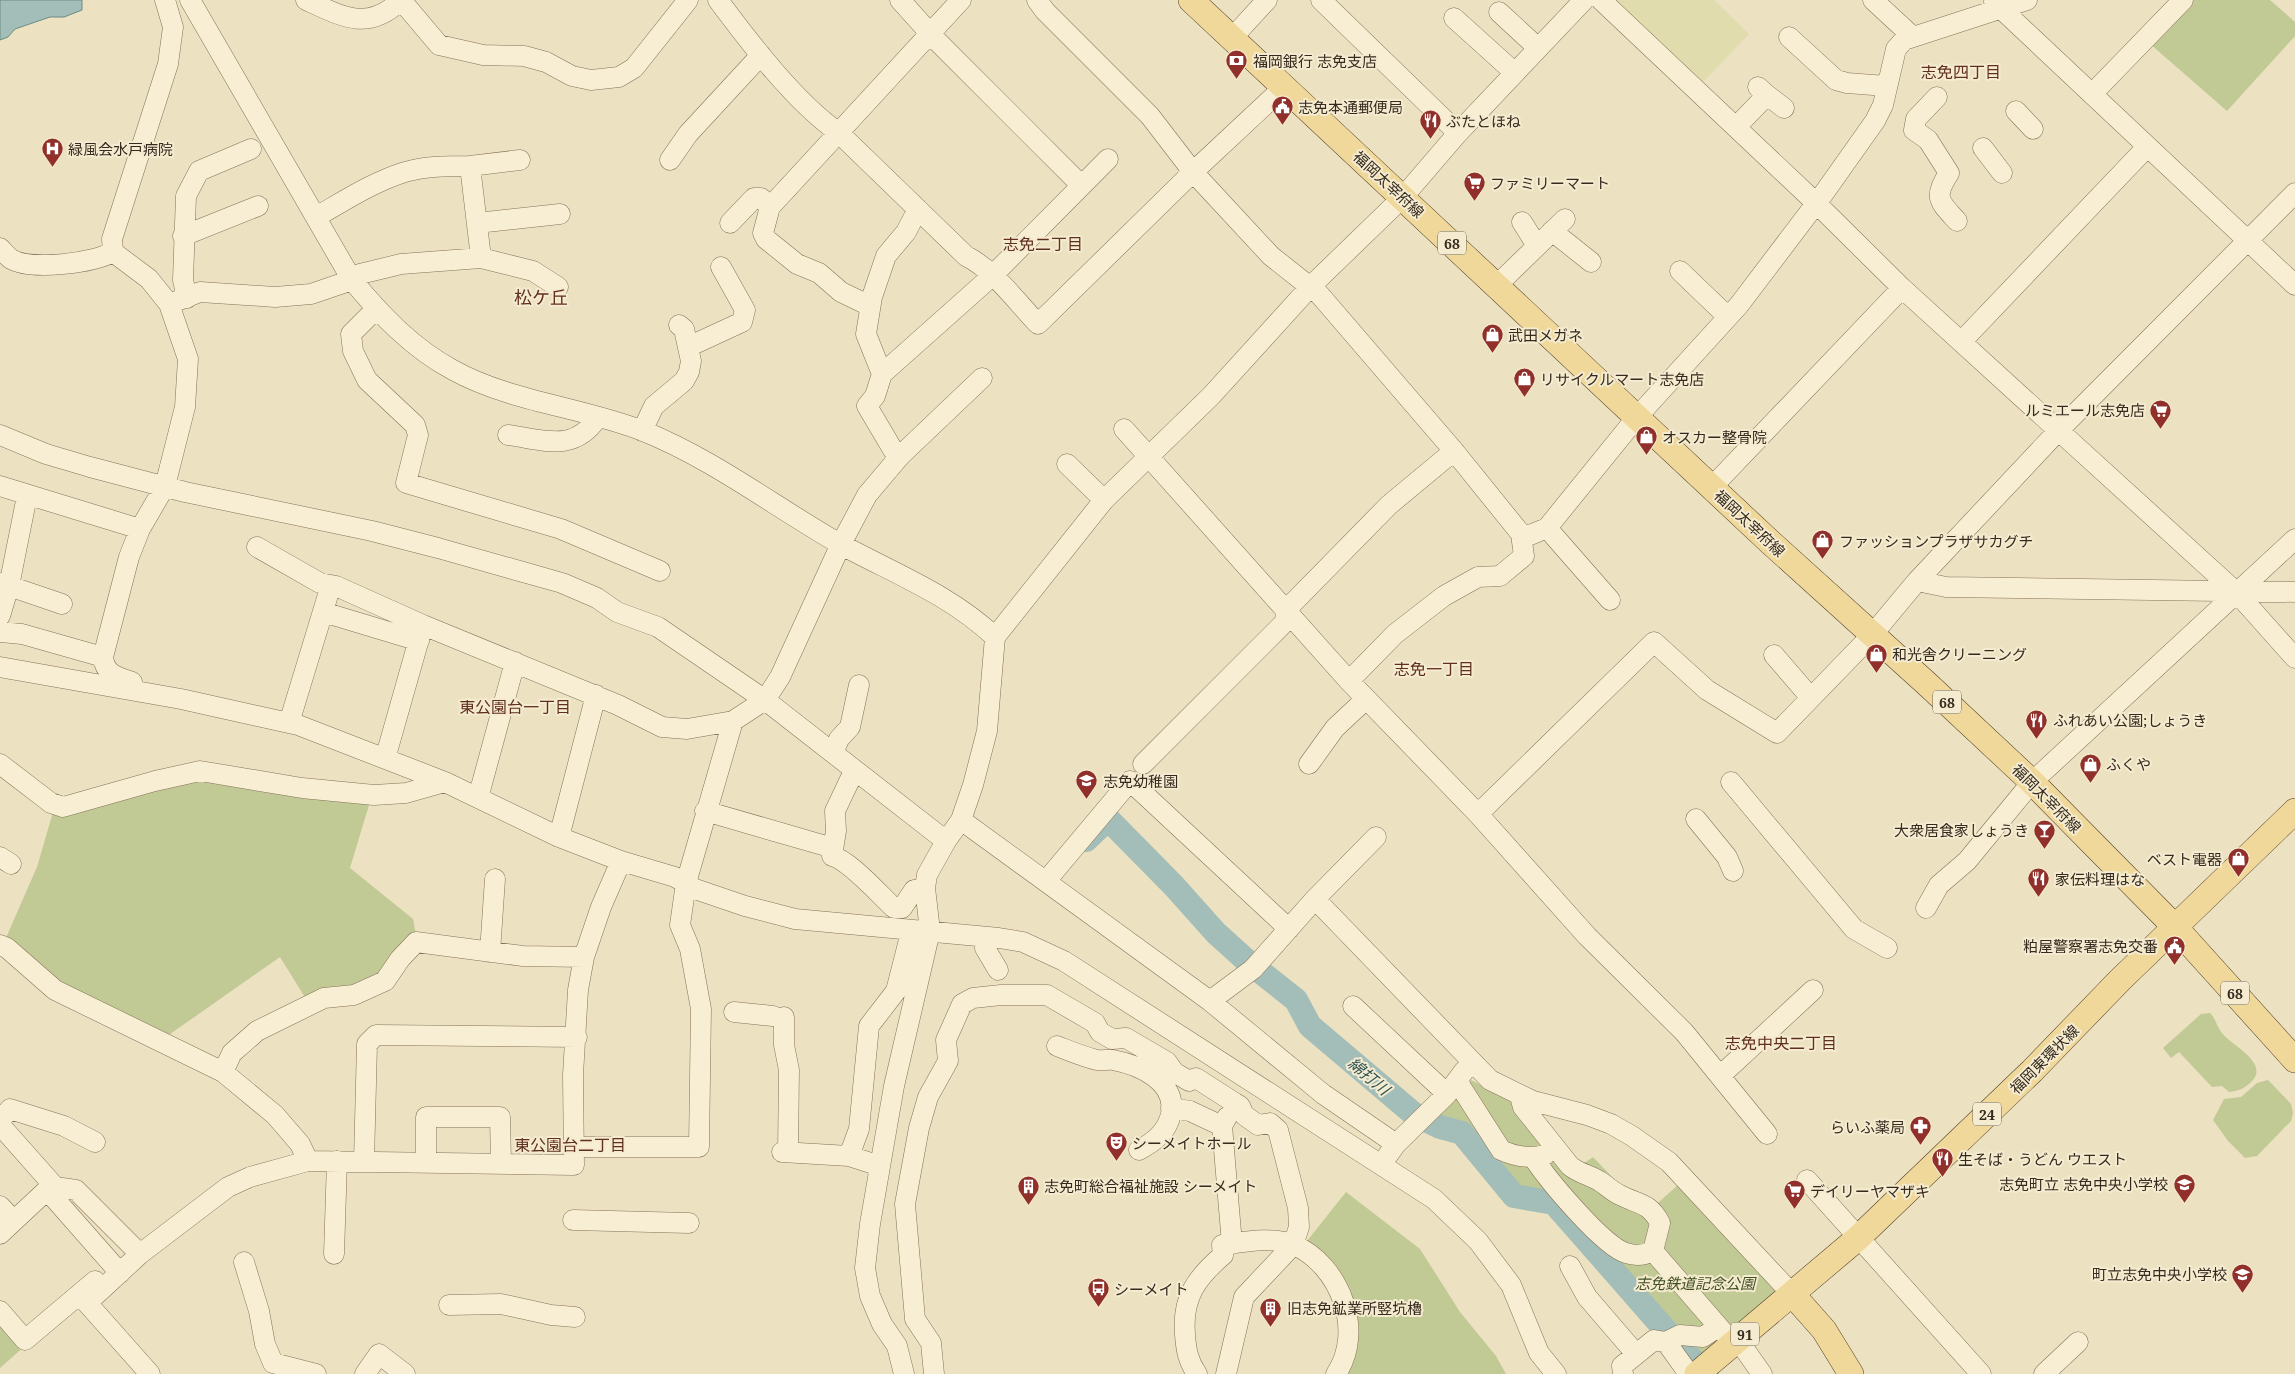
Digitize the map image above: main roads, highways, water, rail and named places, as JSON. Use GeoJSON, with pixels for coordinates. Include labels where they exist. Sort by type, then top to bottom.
{"type":"FeatureCollection","features":[{"type":"Feature","properties":{"kind":"main road","name":"福岡太宰府線"},"geometry":{"type":"LineString","coordinates":[[1191,0],[1712,487],[1872,635],[1926,682],[2032,782],[2174,926],[2295,1060]]}},
{"type":"Feature","properties":{"kind":"main road","name":"福岡東環状線"},"geometry":{"type":"LineString","coordinates":[[1793,1295],[1858,1238],[2032,1071],[2174,926],[2295,811]]}},
{"type":"Feature","properties":{"kind":"main road","name":"91"},"geometry":{"type":"LineString","coordinates":[[1697,1374],[1727,1333],[1793,1295]]}},
{"type":"Feature","properties":{"kind":"main road"},"geometry":{"type":"LineString","coordinates":[[1793,1295],[1824,1330],[1851,1374]]}},
{"type":"Feature","properties":{"kind":"water"},"geometry":{"type":"Polygon","coordinates":[[[0,0],[82,0],[82,10],[64,17],[50,17],[15,29],[8,37],[0,40],[0,0]]]}},
{"type":"Feature","properties":{"kind":"waterway","name":"綿打川"},"geometry":{"type":"LineString","coordinates":[[1086,840],[1108,819],[1174,886],[1216,933],[1247,961],[1296,1000],[1310,1026],[1415,1115],[1440,1127],[1462,1133],[1514,1196],[1554,1203],[1682,1349],[1707,1374]]}},
{"type":"Feature","properties":{"kind":"place","name":"福岡銀行 志免支店"},"geometry":{"type":"Point","coordinates":[1237,80]}},
{"type":"Feature","properties":{"kind":"place","name":"志免本通郵便局"},"geometry":{"type":"Point","coordinates":[1282,126]}},
{"type":"Feature","properties":{"kind":"place","name":"ぶたとほね"},"geometry":{"type":"Point","coordinates":[1430,140]}},
{"type":"Feature","properties":{"kind":"place","name":"緑風会水戸病院"},"geometry":{"type":"Point","coordinates":[52,168]}},
{"type":"Feature","properties":{"kind":"place","name":"ファミリーマート"},"geometry":{"type":"Point","coordinates":[1474,202]}},
{"type":"Feature","properties":{"kind":"place","name":"武田メガネ"},"geometry":{"type":"Point","coordinates":[1492,354]}},
{"type":"Feature","properties":{"kind":"place","name":"リサイクルマート志免店"},"geometry":{"type":"Point","coordinates":[1524,398]}},
{"type":"Feature","properties":{"kind":"place","name":"ルミエール志免店"},"geometry":{"type":"Point","coordinates":[2161,429]}},
{"type":"Feature","properties":{"kind":"place","name":"オスカー整骨院"},"geometry":{"type":"Point","coordinates":[1646,456]}},
{"type":"Feature","properties":{"kind":"place","name":"ファッションプラザサカグチ"},"geometry":{"type":"Point","coordinates":[1823,560]}},
{"type":"Feature","properties":{"kind":"place","name":"和光舎クリーニング"},"geometry":{"type":"Point","coordinates":[1876,673]}},
{"type":"Feature","properties":{"kind":"place","name":"ふれあい公園;しょうき"},"geometry":{"type":"Point","coordinates":[2037,739]}},
{"type":"Feature","properties":{"kind":"place","name":"ふくや"},"geometry":{"type":"Point","coordinates":[2090,783]}},
{"type":"Feature","properties":{"kind":"place","name":"志免幼稚園"},"geometry":{"type":"Point","coordinates":[1087,800]}},
{"type":"Feature","properties":{"kind":"place","name":"大衆居食家しょうき"},"geometry":{"type":"Point","coordinates":[2045,849]}},
{"type":"Feature","properties":{"kind":"place","name":"ベスト電器"},"geometry":{"type":"Point","coordinates":[2238,878]}},
{"type":"Feature","properties":{"kind":"place","name":"家伝料理はな"},"geometry":{"type":"Point","coordinates":[2039,898]}},
{"type":"Feature","properties":{"kind":"place","name":"粕屋警察署志免交番"},"geometry":{"type":"Point","coordinates":[2174,965]}},
{"type":"Feature","properties":{"kind":"place","name":"らいふ薬局"},"geometry":{"type":"Point","coordinates":[1921,1146]}},
{"type":"Feature","properties":{"kind":"place","name":"シーメイトホール"},"geometry":{"type":"Point","coordinates":[1116,1162]}},
{"type":"Feature","properties":{"kind":"place","name":"生そば・うどん ウエスト"},"geometry":{"type":"Point","coordinates":[1942,1178]}},
{"type":"Feature","properties":{"kind":"place","name":"志免町立 志免中央小学校"},"geometry":{"type":"Point","coordinates":[2184,1203]}},
{"type":"Feature","properties":{"kind":"place","name":"志免町総合福祉施設 シーメイト"},"geometry":{"type":"Point","coordinates":[1028,1205]}},
{"type":"Feature","properties":{"kind":"place","name":"デイリーヤマザキ"},"geometry":{"type":"Point","coordinates":[1794,1210]}},
{"type":"Feature","properties":{"kind":"place","name":"町立志免中央小学校"},"geometry":{"type":"Point","coordinates":[2243,1293]}},
{"type":"Feature","properties":{"kind":"place","name":"シーメイト"},"geometry":{"type":"Point","coordinates":[1098,1308]}},
{"type":"Feature","properties":{"kind":"place","name":"旧志免鉱業所竪坑櫓"},"geometry":{"type":"Point","coordinates":[1271,1327]}},
{"type":"Feature","properties":{"kind":"district","name":"志免四丁目"},"geometry":{"type":"Point","coordinates":[1961,72]}},
{"type":"Feature","properties":{"kind":"district","name":"志免二丁目"},"geometry":{"type":"Point","coordinates":[1043,244]}},
{"type":"Feature","properties":{"kind":"district","name":"松ケ丘"},"geometry":{"type":"Point","coordinates":[541,297]}},
{"type":"Feature","properties":{"kind":"district","name":"志免一丁目"},"geometry":{"type":"Point","coordinates":[1434,669]}},
{"type":"Feature","properties":{"kind":"district","name":"東公園台一丁目"},"geometry":{"type":"Point","coordinates":[515,707]}},
{"type":"Feature","properties":{"kind":"district","name":"志免中央二丁目"},"geometry":{"type":"Point","coordinates":[1781,1043]}},
{"type":"Feature","properties":{"kind":"district","name":"東公園台二丁目"},"geometry":{"type":"Point","coordinates":[570,1145]}},
{"type":"Feature","properties":{"kind":"park label","name":"志免鉄道記念公園"},"geometry":{"type":"Point","coordinates":[1695,1283]}}]}
